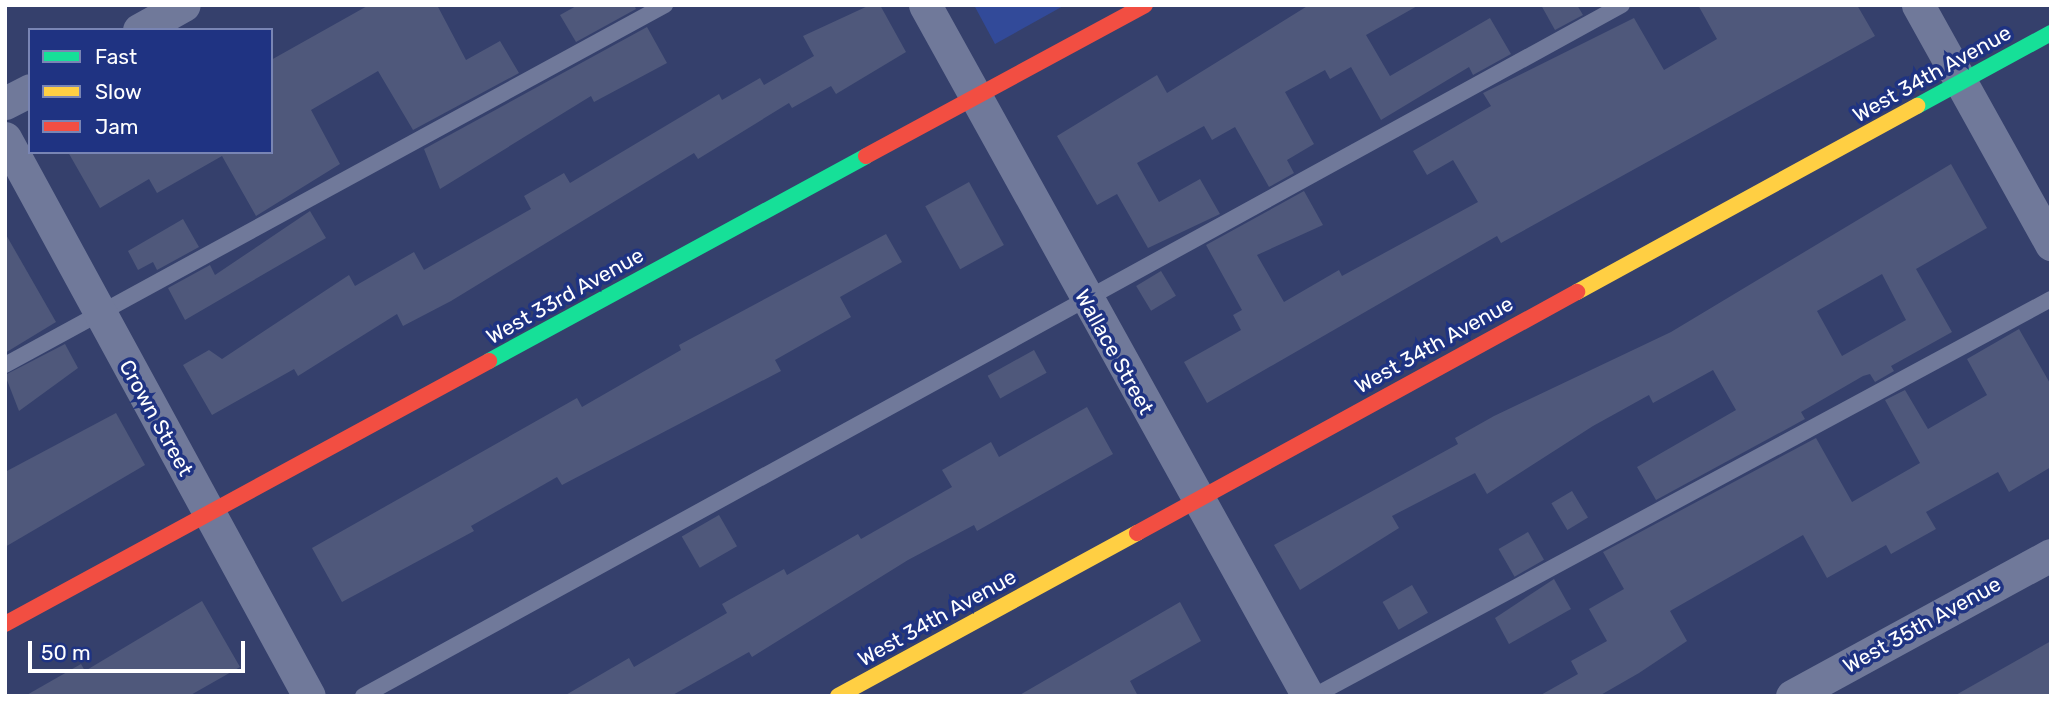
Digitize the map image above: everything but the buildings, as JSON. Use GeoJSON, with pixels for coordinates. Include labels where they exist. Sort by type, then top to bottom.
{"type":"FeatureCollection","features":[{"type":"Feature","properties":{"kind":"street"},"geometry":{"type":"LineString","coordinates":[[143,28],[184,5]]}},
{"type":"Feature","properties":{"kind":"street","name":"Wallace Street"},"geometry":{"type":"LineString","coordinates":[[925,5],[1085,300],[1308,696]]}},
{"type":"Feature","properties":{"kind":"street","name":"West 33rd Avenue"},"geometry":{"type":"LineString","coordinates":[[5,624],[1145,5]]}},
{"type":"Feature","properties":{"kind":"street"},"geometry":{"type":"LineString","coordinates":[[1918,5],[2051,244]]}},
{"type":"Feature","properties":{"kind":"street","name":"West 34th Avenue"},"geometry":{"type":"LineString","coordinates":[[838,696],[2051,33]]}},
{"type":"Feature","properties":{"kind":"street"},"geometry":{"type":"LineString","coordinates":[[5,103],[28,91]]}},
{"type":"Feature","properties":{"kind":"street","name":"Crown Street"},"geometry":{"type":"LineString","coordinates":[[5,138],[98,314],[309,696]]}},
{"type":"Feature","properties":{"kind":"street","name":"West 35th Avenue"},"geometry":{"type":"LineString","coordinates":[[1792,696],[2051,555]]}},
{"type":"Feature","properties":{"kind":"lane"},"geometry":{"type":"LineString","coordinates":[[5,365],[665,5]]}},
{"type":"Feature","properties":{"kind":"lane"},"geometry":{"type":"LineString","coordinates":[[363,696],[1622,5]]}},
{"type":"Feature","properties":{"kind":"lane"},"geometry":{"type":"LineString","coordinates":[[1314,696],[2051,299]]}},
{"type":"Feature","properties":{"kind":"shaded area"},"geometry":{"type":"Polygon","coordinates":[[[974,5],[1065,5],[995,44],[974,5]]]}},
{"type":"Feature","properties":{"kind":"traffic: fast"},"geometry":{"type":"LineString","coordinates":[[1917,106],[2051,33]]}},
{"type":"Feature","properties":{"kind":"traffic: fast"},"geometry":{"type":"LineString","coordinates":[[489,361],[866,156]]}},
{"type":"Feature","properties":{"kind":"traffic: slow"},"geometry":{"type":"LineString","coordinates":[[1577,292],[1917,106]]}},
{"type":"Feature","properties":{"kind":"traffic: slow"},"geometry":{"type":"LineString","coordinates":[[838,696],[1137,533]]}},
{"type":"Feature","properties":{"kind":"traffic: jam"},"geometry":{"type":"LineString","coordinates":[[866,156],[1145,5]]}},
{"type":"Feature","properties":{"kind":"traffic: jam"},"geometry":{"type":"LineString","coordinates":[[1137,533],[1577,292]]}},
{"type":"Feature","properties":{"kind":"traffic: jam"},"geometry":{"type":"LineString","coordinates":[[5,624],[489,361]]}}]}
